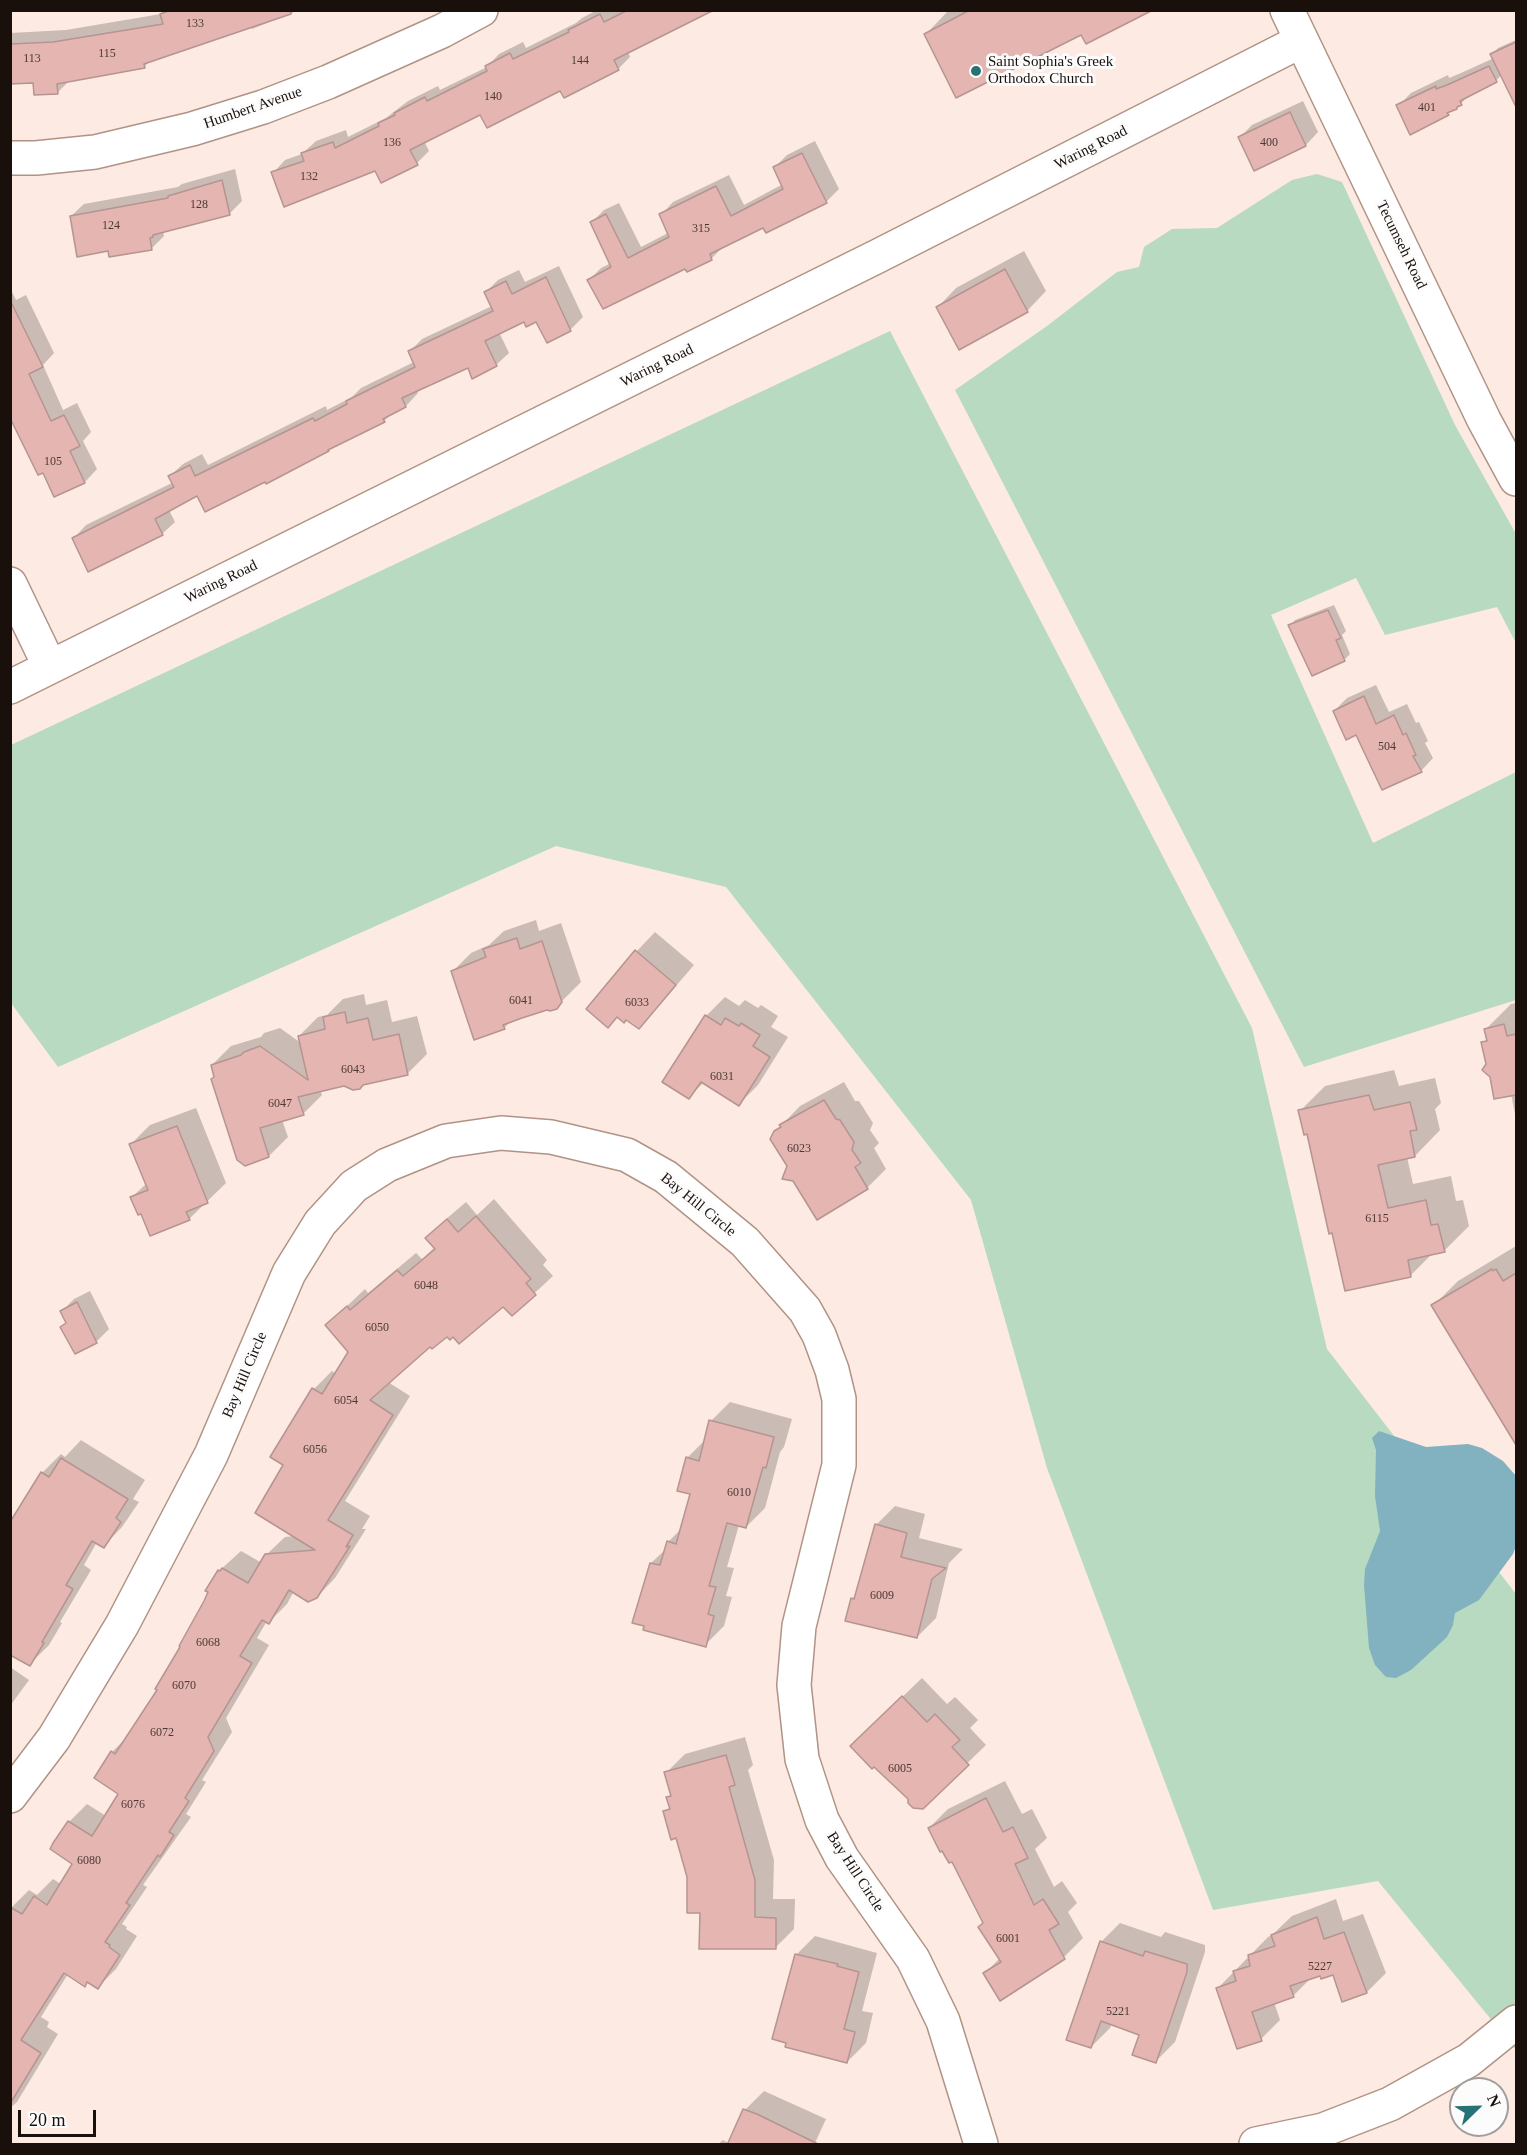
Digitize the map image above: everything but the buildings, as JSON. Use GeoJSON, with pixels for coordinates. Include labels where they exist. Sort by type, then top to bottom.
{"type":"FeatureCollection","features":[{"type":"Feature","properties":{"kind":"street","name":"Humbert Avenue"},"geometry":{"type":"LineString","coordinates":[[10,158],[36,158],[95,152],[192,129],[263,107],[328,82],[442,31],[481,10]]}},
{"type":"Feature","properties":{"kind":"street","name":"Tecumseh Road"},"geometry":{"type":"LineString","coordinates":[[1287,10],[1484,420],[1516,479]]}},
{"type":"Feature","properties":{"kind":"street","name":"Waring Road"},"geometry":{"type":"LineString","coordinates":[[10,687],[846,272],[1301,41]]}},
{"type":"Feature","properties":{"kind":"street"},"geometry":{"type":"LineString","coordinates":[[10,584],[50,667]]}},
{"type":"Feature","properties":{"kind":"street","name":"Bay Hill Circle"},"geometry":{"type":"LineString","coordinates":[[10,1796],[54,1738],[122,1625],[211,1455],[289,1273],[320,1223],[354,1186],[387,1166],[446,1142],[501,1133],[551,1137],[627,1155],[666,1177],[745,1242],[804,1310],[819,1335],[832,1370],[839,1399],[839,1465],[799,1626],[794,1685],[802,1759],[822,1820],[842,1858],[913,1959],[943,2021],[981,2145]]}},
{"type":"Feature","properties":{"kind":"street"},"geometry":{"type":"LineString","coordinates":[[1256,2145],[1323,2130],[1390,2104],[1469,2060],[1516,2022]]}},
{"type":"Feature","properties":{"kind":"green space"},"geometry":{"type":"Polygon","coordinates":[[[1317,174],[1342,182],[1455,425],[1516,534],[1516,643],[1497,607],[1385,635],[1356,578],[1271,615],[1373,843],[1516,772],[1516,1000],[1304,1067],[955,390],[1047,326],[1117,272],[1139,267],[1144,247],[1172,229],[1217,228],[1292,180],[1317,174]]]}},
{"type":"Feature","properties":{"kind":"green space"},"geometry":{"type":"Polygon","coordinates":[[[890,331],[1252,1028],[1327,1349],[1516,1594],[1516,2050],[1378,1881],[1213,1910],[1047,1468],[971,1200],[726,887],[556,846],[58,1067],[11,1003],[11,745],[890,331]]]}},
{"type":"Feature","properties":{"kind":"water"},"geometry":{"type":"Polygon","coordinates":[[[1379,1431],[1426,1447],[1468,1444],[1482,1448],[1503,1461],[1516,1476],[1516,1546],[1513,1554],[1479,1600],[1455,1613],[1453,1625],[1447,1637],[1411,1670],[1396,1678],[1386,1677],[1375,1665],[1369,1648],[1364,1585],[1365,1569],[1380,1531],[1375,1496],[1376,1450],[1372,1438],[1379,1431]]]}},
{"type":"Feature","properties":{"kind":"place","name":"Saint Sophia's Greek Orthodox Church"},"geometry":{"type":"Point","coordinates":[976,71]}}]}
